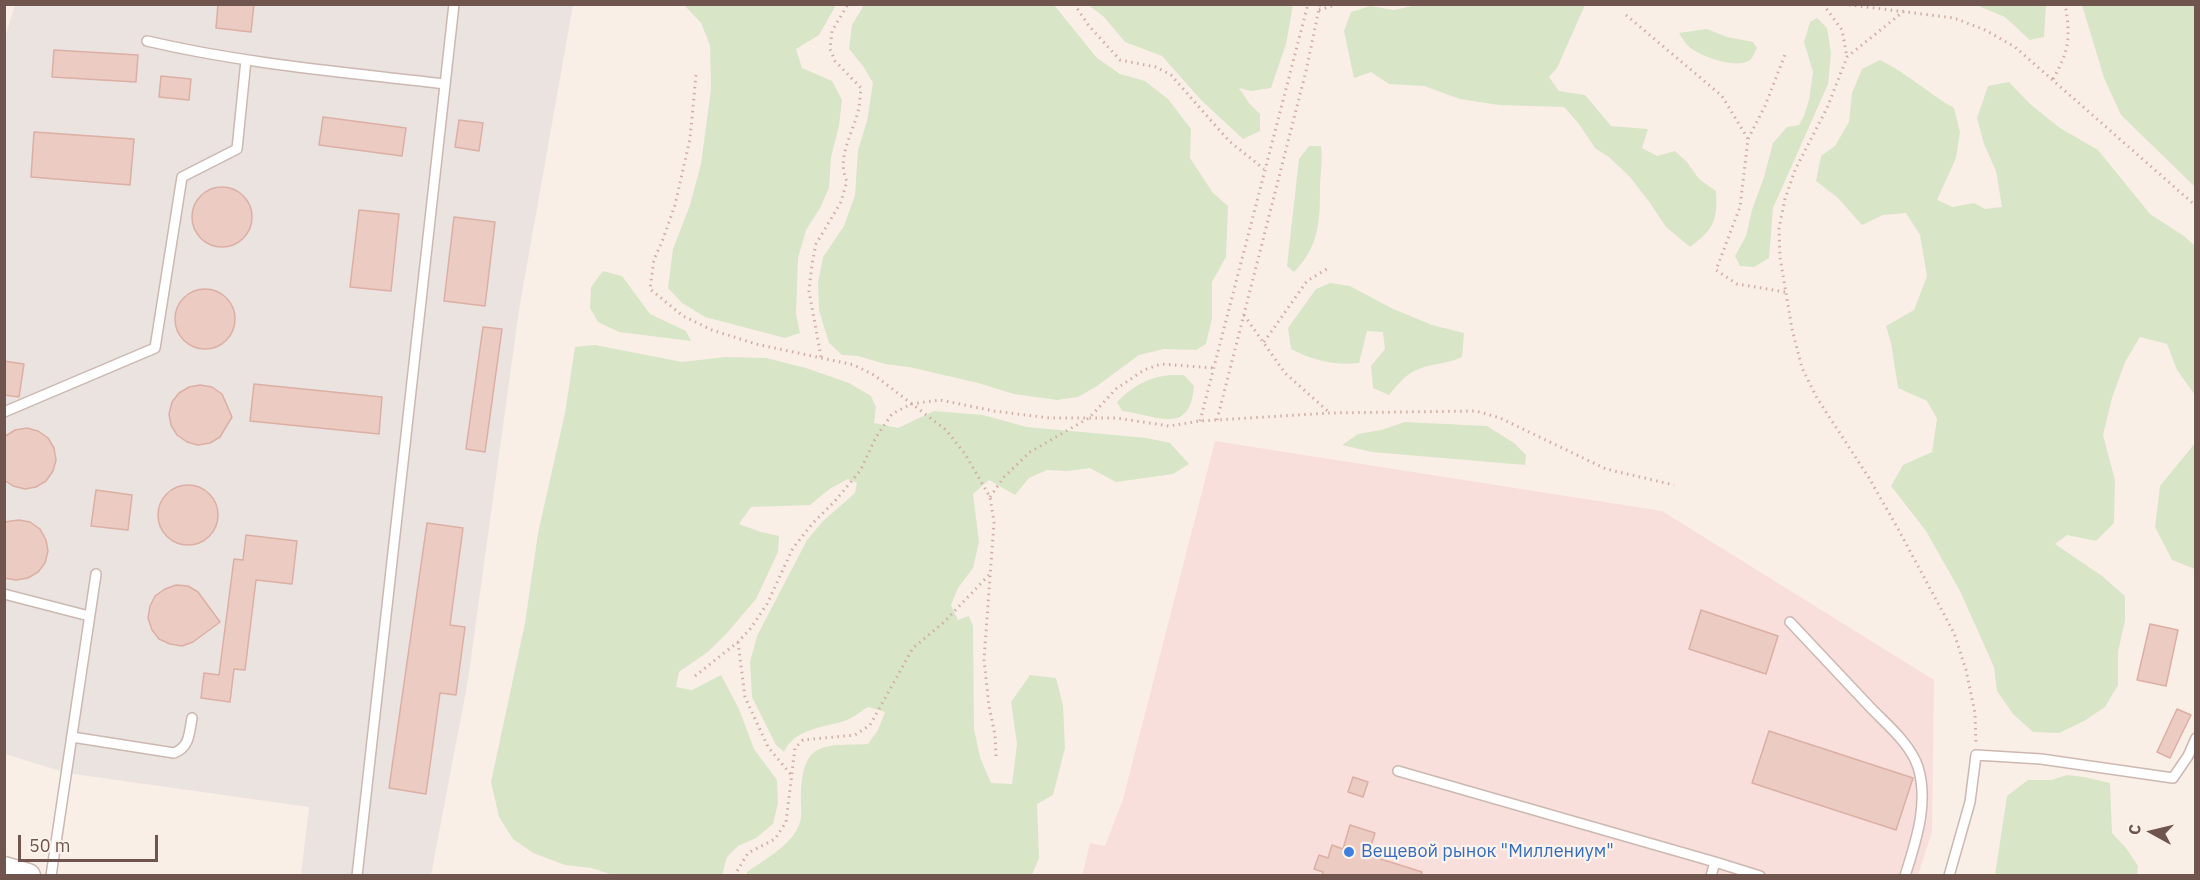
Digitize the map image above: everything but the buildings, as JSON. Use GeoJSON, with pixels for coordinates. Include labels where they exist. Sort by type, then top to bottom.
{"type":"FeatureCollection","features":[{"type":"Feature","properties":{"kind":"street"},"geometry":{"type":"LineString","coordinates":[[4,868],[27,876]]}},
{"type":"Feature","properties":{"kind":"lane"},"geometry":{"type":"LineString","coordinates":[[357,876],[454,4]]}},
{"type":"Feature","properties":{"kind":"lane"},"geometry":{"type":"LineString","coordinates":[[147,41],[246,60],[445,84]]}},
{"type":"Feature","properties":{"kind":"lane"},"geometry":{"type":"LineString","coordinates":[[4,412],[155,348],[182,177],[237,148],[246,60]]}},
{"type":"Feature","properties":{"kind":"lane"},"geometry":{"type":"LineString","coordinates":[[51,876],[96,574]]}},
{"type":"Feature","properties":{"kind":"lane"},"geometry":{"type":"LineString","coordinates":[[4,594],[89,616]]}},
{"type":"Feature","properties":{"kind":"lane"},"geometry":{"type":"LineString","coordinates":[[1790,622],[1903,742],[1917,765],[1922,787],[1922,810],[1917,838],[1905,876]]}},
{"type":"Feature","properties":{"kind":"lane"},"geometry":{"type":"LineString","coordinates":[[72,736],[174,753],[188,743],[192,718]]}},
{"type":"Feature","properties":{"kind":"lane"},"geometry":{"type":"LineString","coordinates":[[1949,876],[1970,802],[1976,755],[2052,761],[2173,778],[2188,756],[2196,738]]}},
{"type":"Feature","properties":{"kind":"lane"},"geometry":{"type":"LineString","coordinates":[[1398,771],[1760,876]]}},
{"type":"Feature","properties":{"kind":"lane"},"geometry":{"type":"LineString","coordinates":[[1711,876],[1715,862]]}},
{"type":"Feature","properties":{"kind":"path"},"geometry":{"type":"LineString","coordinates":[[820,357],[808,291],[812,264],[816,244],[841,202],[847,181],[843,174],[848,138],[859,107],[861,88],[835,61],[830,49],[832,31],[848,4]]}},
{"type":"Feature","properties":{"kind":"path"},"geometry":{"type":"LineString","coordinates":[[1074,4],[1089,26],[1120,60],[1156,67],[1171,75],[1228,141],[1264,169]]}},
{"type":"Feature","properties":{"kind":"path"},"geometry":{"type":"LineString","coordinates":[[1200,421],[1308,4]]}},
{"type":"Feature","properties":{"kind":"path"},"geometry":{"type":"LineString","coordinates":[[1217,420],[1306,70],[1320,4]]}},
{"type":"Feature","properties":{"kind":"path"},"geometry":{"type":"LineString","coordinates":[[1319,10],[1338,4]]}},
{"type":"Feature","properties":{"kind":"path"},"geometry":{"type":"LineString","coordinates":[[1823,4],[1842,30],[1847,57]]}},
{"type":"Feature","properties":{"kind":"path"},"geometry":{"type":"LineString","coordinates":[[1844,4],[1954,18],[1986,30],[2015,47],[2196,206]]}},
{"type":"Feature","properties":{"kind":"path"},"geometry":{"type":"LineString","coordinates":[[2053,79],[2064,59],[2070,30],[2066,4]]}},
{"type":"Feature","properties":{"kind":"path"},"geometry":{"type":"LineString","coordinates":[[1904,11],[1847,57],[1827,108],[1796,170],[1785,199],[1779,228],[1780,257],[1785,292],[1802,369],[1817,398],[1869,478],[1954,633],[1966,670],[1975,713],[1976,755]]}},
{"type":"Feature","properties":{"kind":"path"},"geometry":{"type":"LineString","coordinates":[[1626,15],[1722,96],[1748,139]]}},
{"type":"Feature","properties":{"kind":"path"},"geometry":{"type":"LineString","coordinates":[[1785,292],[1737,284],[1716,270],[1740,207],[1748,139],[1765,106],[1786,52]]}},
{"type":"Feature","properties":{"kind":"path"},"geometry":{"type":"LineString","coordinates":[[696,75],[690,139],[675,205],[654,259],[650,290],[683,316],[712,330],[756,344],[854,365],[874,375],[946,430],[965,454],[990,497],[994,522],[984,660],[996,756]]}},
{"type":"Feature","properties":{"kind":"path"},"geometry":{"type":"LineString","coordinates":[[1264,342],[1307,281],[1330,267]]}},
{"type":"Feature","properties":{"kind":"path"},"geometry":{"type":"LineString","coordinates":[[1244,315],[1285,373],[1330,412]]}},
{"type":"Feature","properties":{"kind":"path"},"geometry":{"type":"LineString","coordinates":[[990,497],[1004,477],[1030,452],[1089,418],[1116,389],[1144,370],[1161,364],[1214,368]]}},
{"type":"Feature","properties":{"kind":"path"},"geometry":{"type":"LineString","coordinates":[[695,676],[738,642],[751,628],[767,604],[793,548],[860,471],[876,437],[892,414],[911,404],[940,400],[994,411],[1050,418],[1116,418],[1169,426],[1200,421],[1330,412],[1476,411],[1500,418],[1606,469],[1674,485]]}},
{"type":"Feature","properties":{"kind":"path"},"geometry":{"type":"LineString","coordinates":[[734,876],[748,853],[775,839],[786,822],[795,748],[803,740],[855,735],[870,725],[914,648],[943,623],[991,573]]}},
{"type":"Feature","properties":{"kind":"path"},"geometry":{"type":"LineString","coordinates":[[738,642],[745,697],[768,747],[792,776]]}},
{"type":"Feature","properties":{"kind":"shaded area"},"geometry":{"type":"Polygon","coordinates":[[[15,5],[573,5],[519,310],[468,680],[431,875],[301,875],[309,807],[67,773],[5,754],[4,40],[15,5]]]}},
{"type":"Feature","properties":{"kind":"shaded area","name":"Вещевой рынок \"Миллениум\""},"geometry":{"type":"Polygon","coordinates":[[[1215,441],[1662,511],[1934,680],[1932,832],[1918,875],[1082,876],[1090,843],[1105,846],[1123,799],[1215,441]]]}},
{"type":"Feature","properties":{"kind":"green space"},"geometry":{"type":"Polygon","coordinates":[[[684,5],[836,5],[819,35],[796,49],[802,68],[832,81],[842,100],[839,126],[831,157],[829,188],[806,230],[798,258],[796,314],[800,333],[785,338],[705,317],[682,303],[668,288],[673,249],[690,205],[701,164],[711,89],[710,45],[701,23],[684,5]]]}},
{"type":"Feature","properties":{"kind":"green space"},"geometry":{"type":"Polygon","coordinates":[[[864,5],[1054,5],[1097,58],[1120,74],[1145,81],[1168,99],[1191,129],[1190,158],[1213,193],[1228,206],[1226,257],[1212,282],[1212,318],[1206,344],[1196,350],[1164,349],[1139,355],[1078,397],[1057,400],[1014,394],[909,367],[885,364],[858,356],[842,355],[829,343],[819,310],[818,283],[823,257],[844,226],[855,195],[858,150],[867,121],[873,83],[849,49],[852,25],[864,5]]]}},
{"type":"Feature","properties":{"kind":"green space"},"geometry":{"type":"Polygon","coordinates":[[[1088,5],[1293,5],[1286,44],[1271,88],[1251,91],[1239,88],[1260,114],[1260,131],[1243,139],[1201,100],[1162,56],[1125,42],[1103,16],[1088,5]]]}},
{"type":"Feature","properties":{"kind":"green space"},"geometry":{"type":"Polygon","coordinates":[[[1417,5],[1585,5],[1557,68],[1549,77],[1559,91],[1585,95],[1611,126],[1648,129],[1642,148],[1657,156],[1675,151],[1687,162],[1699,179],[1716,191],[1715,217],[1709,229],[1690,247],[1666,227],[1630,177],[1610,158],[1595,148],[1564,107],[1499,105],[1460,99],[1424,86],[1389,84],[1371,72],[1354,78],[1344,31],[1351,12],[1370,6],[1394,10],[1417,5]]]}},
{"type":"Feature","properties":{"kind":"green space"},"geometry":{"type":"Polygon","coordinates":[[[1976,5],[2046,5],[2044,37],[2030,40],[2005,17],[1976,5]]]}},
{"type":"Feature","properties":{"kind":"green space"},"geometry":{"type":"Polygon","coordinates":[[[2082,5],[2195,5],[2195,187],[2121,115],[2104,78],[2082,5]]]}},
{"type":"Feature","properties":{"kind":"green space"},"geometry":{"type":"Polygon","coordinates":[[[1817,18],[1827,28],[1831,53],[1828,84],[1773,208],[1769,258],[1754,267],[1740,266],[1735,256],[1746,236],[1773,143],[1787,127],[1799,125],[1809,100],[1813,72],[1804,42],[1810,22],[1817,18]]]}},
{"type":"Feature","properties":{"kind":"green space"},"geometry":{"type":"Polygon","coordinates":[[[1707,29],[1727,37],[1753,42],[1757,48],[1750,60],[1744,63],[1727,63],[1692,49],[1679,33],[1707,29]]]}},
{"type":"Feature","properties":{"kind":"green space"},"geometry":{"type":"Polygon","coordinates":[[[1880,60],[1954,108],[1960,132],[1956,158],[1937,200],[1953,207],[1974,203],[1985,209],[2002,207],[1996,171],[1984,144],[1977,118],[1988,86],[2009,82],[2030,104],[2060,128],[2098,150],[2150,214],[2195,246],[2195,395],[2177,370],[2167,344],[2140,337],[2125,362],[2112,398],[2103,435],[2115,480],[2114,523],[2096,541],[2067,535],[2055,544],[2102,576],[2125,596],[2125,620],[2118,652],[2118,685],[2105,707],[2084,721],[2059,733],[2033,732],[2013,714],[1997,691],[1994,667],[1960,591],[1926,531],[1891,486],[1903,465],[1932,452],[1937,419],[1927,401],[1898,388],[1886,326],[1914,310],[1927,276],[1920,235],[1906,213],[1883,215],[1862,225],[1838,198],[1816,181],[1821,156],[1835,146],[1849,122],[1852,93],[1862,69],[1880,60]]]}},
{"type":"Feature","properties":{"kind":"green space"},"geometry":{"type":"Polygon","coordinates":[[[1309,146],[1321,146],[1318,223],[1309,253],[1294,272],[1287,266],[1299,159],[1309,146]]]}},
{"type":"Feature","properties":{"kind":"green space"},"geometry":{"type":"Polygon","coordinates":[[[603,271],[622,276],[650,314],[686,331],[691,341],[619,332],[598,322],[590,308],[591,287],[603,271]]]}},
{"type":"Feature","properties":{"kind":"green space"},"geometry":{"type":"Polygon","coordinates":[[[1330,283],[1350,286],[1391,308],[1432,325],[1464,333],[1462,357],[1410,373],[1389,395],[1373,388],[1371,366],[1385,349],[1383,332],[1367,331],[1359,363],[1341,364],[1324,361],[1291,349],[1288,328],[1316,289],[1330,283]]]}},
{"type":"Feature","properties":{"kind":"green space"},"geometry":{"type":"Polygon","coordinates":[[[595,345],[682,362],[725,357],[766,358],[806,368],[849,383],[871,396],[876,407],[874,423],[898,428],[934,411],[983,415],[1027,427],[1147,438],[1170,443],[1189,464],[1173,474],[1116,482],[1090,468],[1067,471],[1047,470],[1029,478],[1015,495],[989,480],[973,494],[979,542],[973,568],[958,588],[951,605],[958,620],[969,616],[973,626],[974,729],[980,757],[991,783],[1012,784],[1017,744],[1011,702],[1030,675],[1056,678],[1063,705],[1065,748],[1053,795],[1037,804],[1039,858],[1032,875],[747,875],[747,872],[785,844],[796,830],[801,816],[803,776],[811,755],[828,746],[868,744],[878,730],[885,712],[868,707],[847,720],[803,733],[789,744],[784,752],[776,745],[752,697],[750,662],[757,636],[807,540],[823,521],[855,493],[857,483],[848,479],[831,488],[810,505],[751,507],[739,524],[779,536],[778,552],[756,599],[709,651],[679,672],[676,687],[692,690],[721,675],[739,709],[754,749],[777,780],[778,803],[773,824],[756,838],[738,846],[727,857],[722,875],[613,875],[591,868],[565,865],[533,853],[513,839],[499,817],[491,782],[525,623],[538,533],[565,413],[575,347],[595,345]]]}},
{"type":"Feature","properties":{"kind":"green space"},"geometry":{"type":"Polygon","coordinates":[[[1184,375],[1194,386],[1191,402],[1186,412],[1170,419],[1122,411],[1117,402],[1129,391],[1148,380],[1184,375]]]}},
{"type":"Feature","properties":{"kind":"green space"},"geometry":{"type":"Polygon","coordinates":[[[1405,422],[1487,426],[1514,443],[1526,455],[1525,465],[1372,452],[1342,445],[1358,434],[1381,430],[1405,422]]]}},
{"type":"Feature","properties":{"kind":"green space"},"geometry":{"type":"Polygon","coordinates":[[[2195,443],[2195,569],[2172,560],[2155,527],[2160,486],[2195,443]]]}},
{"type":"Feature","properties":{"kind":"green space"},"geometry":{"type":"Polygon","coordinates":[[[2067,775],[2110,783],[2112,833],[2138,866],[2137,875],[1995,875],[2007,796],[2028,780],[2051,780],[2067,775]]]}},
{"type":"Feature","properties":{"kind":"place","name":"Вещевой рынок \"Миллениум\""},"geometry":{"type":"Point","coordinates":[1349,852]}}]}
